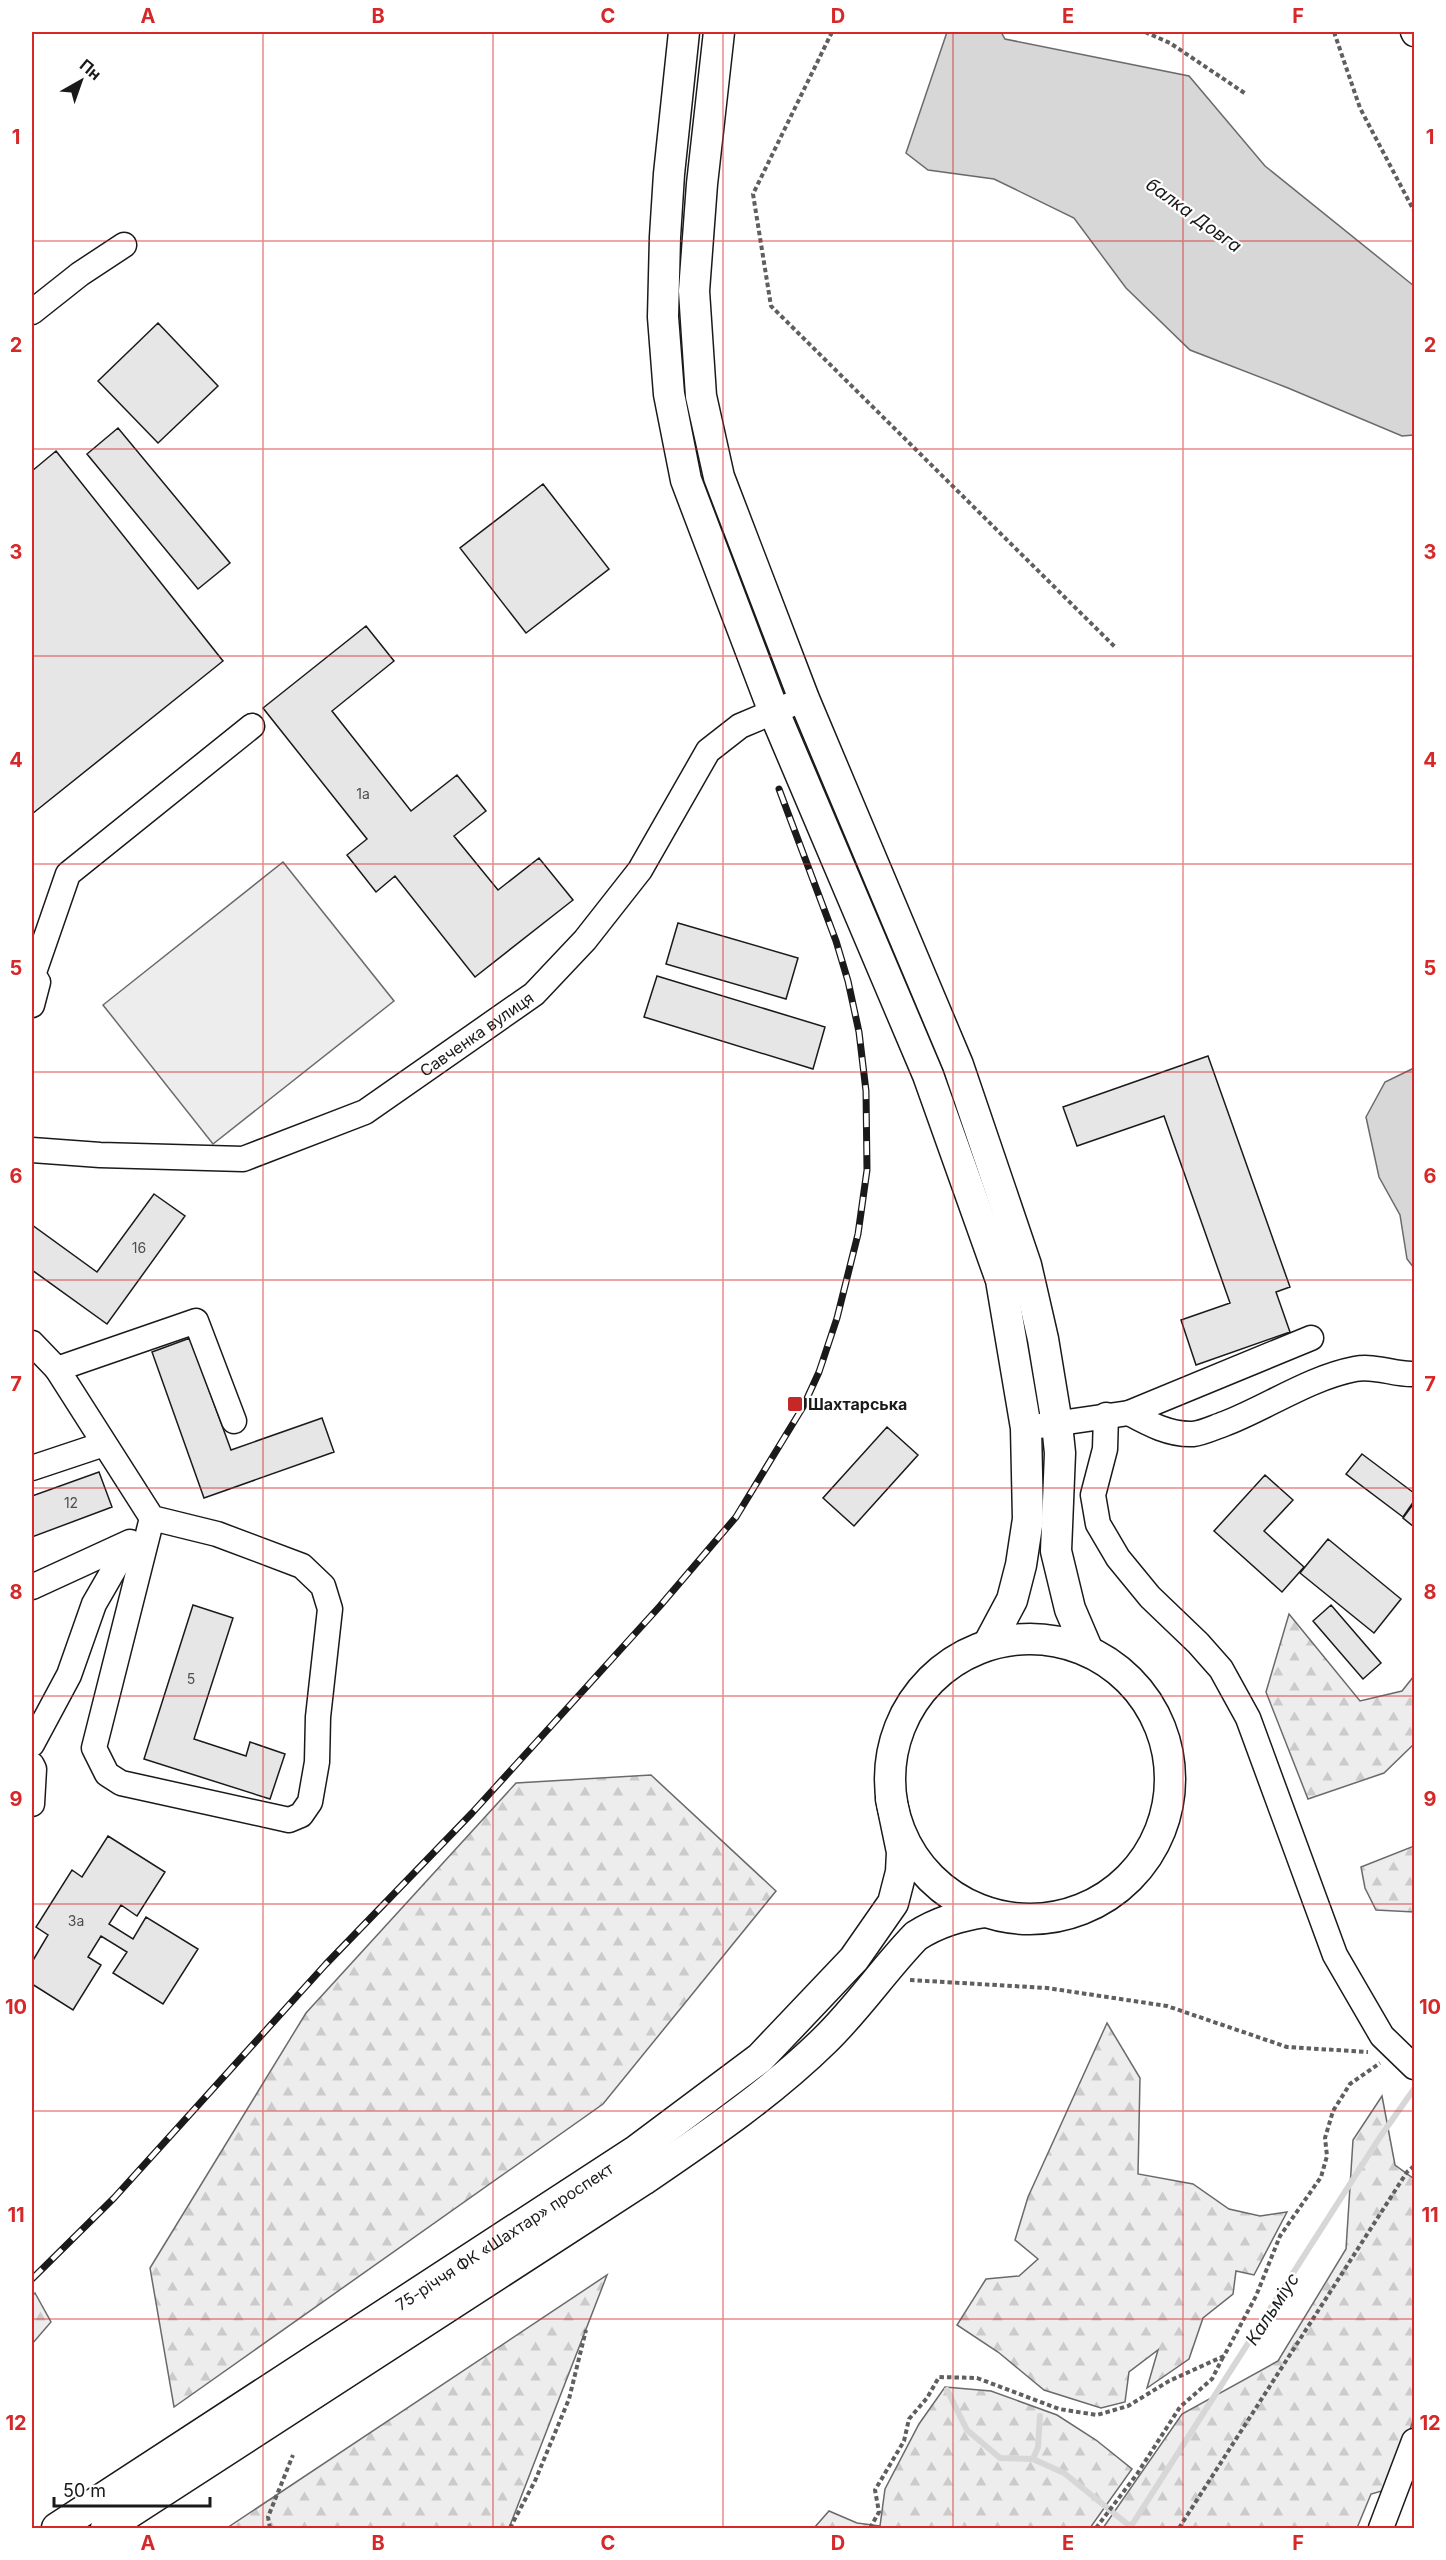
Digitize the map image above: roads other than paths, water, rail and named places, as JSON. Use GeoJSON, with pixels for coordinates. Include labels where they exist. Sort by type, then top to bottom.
{"type":"FeatureCollection","features":[{"type":"Feature","properties":{"kind":"main road"},"geometry":{"type":"LineString","coordinates":[[684,32],[669,174],[665,237],[663,317],[669,394],[686,480],[774,712],[928,1076],[1001,1280],[1026,1428],[1028,1519],[1021,1565],[1012,1600],[988,1645]]}},
{"type":"Feature","properties":{"kind":"main road"},"geometry":{"type":"LineString","coordinates":[[719,32],[702,184],[694,291],[701,396],[720,477],[804,699],[958,1065],[1026,1265],[1043,1339],[1057,1424],[1060,1453],[1056,1551],[1070,1609],[1088,1651]]}},
{"type":"Feature","properties":{"kind":"main road"},"geometry":{"type":"LineString","coordinates":[[1038,1639],[1064,1643],[1088,1651],[1121,1672],[1147,1701],[1164,1736],[1170,1774],[1167,1813],[1152,1849],[1129,1880],[1098,1903],[1062,1917],[1023,1920],[985,1912],[961,1902],[940,1887],[922,1869],[907,1847],[897,1824],[891,1798],[891,1759],[902,1721],[923,1688],[945,1668],[952,1662],[988,1645],[1013,1640],[1038,1639]]}},
{"type":"Feature","properties":{"kind":"main road","name":"75-річчя ФК «Шахтар» проспект"},"geometry":{"type":"LineString","coordinates":[[57,2529],[637,2150],[706,2101],[760,2058],[854,1959],[887,1912],[901,1872],[902,1852],[891,1798]]}},
{"type":"Feature","properties":{"kind":"main road","name":"75-річчя ФК «Шахтар» проспект"},"geometry":{"type":"LineString","coordinates":[[106,2529],[643,2180],[726,2123],[781,2080],[826,2038],[916,1936],[934,1924],[985,1912]]}},
{"type":"Feature","properties":{"kind":"street"},"geometry":{"type":"LineString","coordinates":[[32,312],[80,274],[124,244]]}},
{"type":"Feature","properties":{"kind":"street","name":"Савченка вулиця"},"geometry":{"type":"LineString","coordinates":[[32,1150],[100,1155],[243,1159],[365,1112],[534,994],[585,940],[640,870],[708,751],[740,726],[804,699]]}},
{"type":"Feature","properties":{"kind":"street"},"geometry":{"type":"LineString","coordinates":[[32,1005],[38,982],[32,975],[68,874],[252,726]]}},
{"type":"Feature","properties":{"kind":"street"},"geometry":{"type":"LineString","coordinates":[[57,1369],[196,1321],[234,1421]]}},
{"type":"Feature","properties":{"kind":"street"},"geometry":{"type":"LineString","coordinates":[[1026,1428],[1117,1414],[1311,1338]]}},
{"type":"Feature","properties":{"kind":"street"},"geometry":{"type":"LineString","coordinates":[[32,1343],[57,1369],[152,1518],[217,1534],[302,1566],[323,1586],[330,1609],[318,1717],[317,1762],[310,1802],[302,1815],[289,1820],[121,1783],[107,1774],[94,1748],[152,1518]]}},
{"type":"Feature","properties":{"kind":"street"},"geometry":{"type":"LineString","coordinates":[[1117,1414],[1175,1433],[1196,1434],[1238,1419],[1320,1380],[1357,1368],[1414,1374]]}},
{"type":"Feature","properties":{"kind":"street"},"geometry":{"type":"LineString","coordinates":[[1117,1414],[1093,1495],[1098,1524],[1118,1558],[1150,1597],[1198,1643],[1221,1670],[1236,1694],[1248,1718],[1335,1955],[1382,2037],[1407,2061]]}},
{"type":"Feature","properties":{"kind":"street"},"geometry":{"type":"LineString","coordinates":[[32,1468],[105,1444]]}},
{"type":"Feature","properties":{"kind":"street"},"geometry":{"type":"LineString","coordinates":[[32,1744],[69,1675],[94,1604],[128,1545],[152,1518]]}},
{"type":"Feature","properties":{"kind":"street"},"geometry":{"type":"LineString","coordinates":[[32,1587],[128,1545]]}},
{"type":"Feature","properties":{"kind":"street"},"geometry":{"type":"LineString","coordinates":[[32,1765],[34,1769],[32,1804]]}},
{"type":"Feature","properties":{"kind":"street"},"geometry":{"type":"LineString","coordinates":[[1381,2529],[1414,2441]]}},
{"type":"Feature","properties":{"kind":"water","name":"балка Довга"},"geometry":{"type":"Polygon","coordinates":[[[947,32],[1001,32],[1005,39],[1189,76],[1265,166],[1414,286],[1414,435],[1402,436],[1190,350],[1126,288],[1074,218],[994,179],[928,170],[906,153],[947,32]]]}},
{"type":"Feature","properties":{"kind":"water"},"geometry":{"type":"Polygon","coordinates":[[[1414,1068],[1414,1268],[1407,1259],[1400,1215],[1379,1177],[1366,1117],[1385,1082],[1414,1068]]]}},
{"type":"Feature","properties":{"kind":"waterway","name":"Кальміус"},"geometry":{"type":"LineString","coordinates":[[1130,2528],[1380,2137],[1414,2089]]}},
{"type":"Feature","properties":{"kind":"waterway"},"geometry":{"type":"LineString","coordinates":[[947,2390],[967,2430],[1000,2458],[1033,2459],[1064,2473],[1131,2527]]}},
{"type":"Feature","properties":{"kind":"waterway"},"geometry":{"type":"LineString","coordinates":[[1033,2459],[1038,2447],[1040,2416]]}},
{"type":"Feature","properties":{"kind":"railway"},"geometry":{"type":"LineString","coordinates":[[32,2279],[114,2198],[326,1964],[472,1813],[660,1606],[736,1517],[803,1407],[819,1372],[837,1318],[858,1234],[867,1170],[866,1091],[859,1032],[848,981],[836,941],[779,789]]}},
{"type":"Feature","properties":{"kind":"place","name":"Шахтарська"},"geometry":{"type":"Point","coordinates":[795,1404]}}]}
